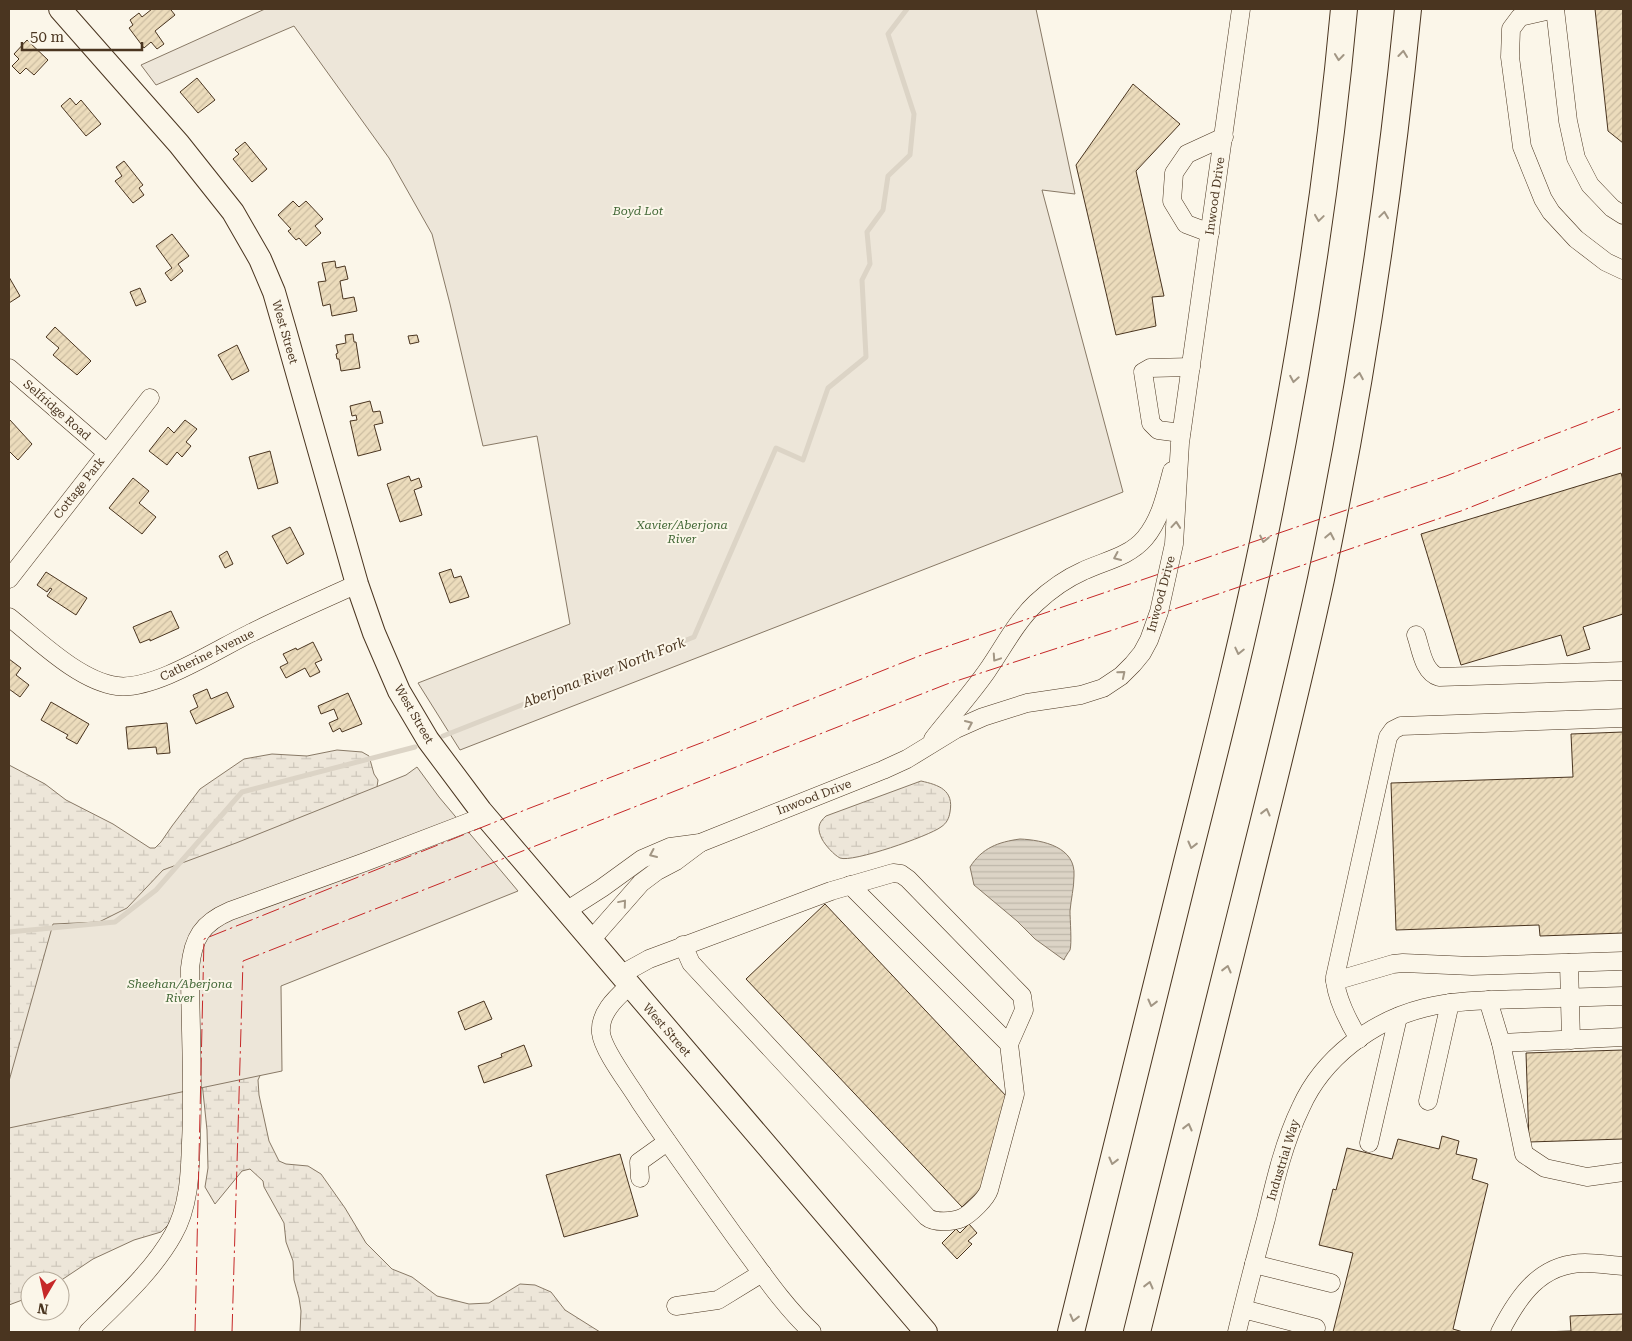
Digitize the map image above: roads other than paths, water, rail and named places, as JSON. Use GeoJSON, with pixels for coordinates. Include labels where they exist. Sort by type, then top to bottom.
{"type":"FeatureCollection","features":[{"type":"Feature","properties":{"kind":"highway"},"geometry":{"type":"LineString","coordinates":[[1071,1332],[1226,706],[1265,536],[1313,261],[1330,138],[1344,9]]}},
{"type":"Feature","properties":{"kind":"highway"},"geometry":{"type":"LineString","coordinates":[[1137,1332],[1287,726],[1328,545],[1377,266],[1394,140],[1408,9]]}},
{"type":"Feature","properties":{"kind":"main road","name":"West Street"},"geometry":{"type":"LineString","coordinates":[[60,9],[199,169],[233,212],[260,259],[274,292],[357,584],[374,633],[399,690],[428,740],[462,788],[485,816],[926,1332]]}},
{"type":"Feature","properties":{"kind":"street","name":"Inwood Drive"},"geometry":{"type":"LineString","coordinates":[[566,911],[642,859],[670,847],[700,843],[883,770],[956,730],[1013,707],[1097,691],[1121,676],[1142,653],[1149,640],[1162,598],[1176,528],[1181,438],[1224,137],[1240,9]]}},
{"type":"Feature","properties":{"kind":"street"},"geometry":{"type":"LineString","coordinates":[[1623,215],[1612,208],[1590,185],[1576,158],[1568,121],[1555,9],[1520,17],[1511,29],[1510,57],[1522,148],[1543,198],[1551,212],[1576,239],[1606,262],[1623,270]]}},
{"type":"Feature","properties":{"kind":"street"},"geometry":{"type":"LineString","coordinates":[[1210,234],[1186,224],[1172,202],[1174,173],[1186,154],[1224,137]]}},
{"type":"Feature","properties":{"kind":"street"},"geometry":{"type":"LineString","coordinates":[[1181,438],[1158,430],[1152,423],[1143,372],[1150,368],[1191,366]]}},
{"type":"Feature","properties":{"kind":"street","name":"Selfridge Road"},"geometry":{"type":"LineString","coordinates":[[9,368],[106,452]]}},
{"type":"Feature","properties":{"kind":"street","name":"Cottage Park"},"geometry":{"type":"LineString","coordinates":[[9,579],[106,452],[150,398]]}},
{"type":"Feature","properties":{"kind":"street","name":"Inwood Drive"},"geometry":{"type":"LineString","coordinates":[[926,747],[976,686],[1034,605],[1063,581],[1119,557],[1134,548],[1146,537],[1159,513],[1181,438]]}},
{"type":"Feature","properties":{"kind":"street","name":"Catherine Avenue"},"geometry":{"type":"LineString","coordinates":[[9,617],[87,676],[117,686],[133,686],[162,678],[266,626],[357,584]]}},
{"type":"Feature","properties":{"kind":"street"},"geometry":{"type":"LineString","coordinates":[[1416,635],[1428,669],[1432,674],[1439,677],[1623,671]]}},
{"type":"Feature","properties":{"kind":"street"},"geometry":{"type":"LineString","coordinates":[[1359,1039],[1350,1024],[1335,981],[1388,738],[1393,730],[1401,726],[1623,718]]}},
{"type":"Feature","properties":{"kind":"street"},"geometry":{"type":"LineString","coordinates":[[88,1332],[146,1272],[173,1237],[184,1211],[190,1176],[192,1129],[190,968],[193,946],[203,928],[213,919],[230,911],[485,816]]}},
{"type":"Feature","properties":{"kind":"street","name":"Inwood Drive"},"geometry":{"type":"LineString","coordinates":[[591,940],[641,883],[700,843]]}},
{"type":"Feature","properties":{"kind":"street"},"geometry":{"type":"LineString","coordinates":[[683,945],[691,963],[927,1217],[934,1221],[962,1218],[988,1194],[1015,1094],[1008,1044],[1024,1010],[1022,996],[908,879],[901,874],[893,873],[850,885],[683,945],[648,959],[625,981],[606,1012],[601,1028],[602,1039],[612,1058],[668,1142],[762,1273],[797,1318],[812,1332]]}},
{"type":"Feature","properties":{"kind":"street"},"geometry":{"type":"LineString","coordinates":[[850,885],[1008,1044]]}},
{"type":"Feature","properties":{"kind":"street"},"geometry":{"type":"LineString","coordinates":[[1335,981],[1393,964],[1403,963],[1472,966],[1623,961]]}},
{"type":"Feature","properties":{"kind":"street"},"geometry":{"type":"LineString","coordinates":[[1569,963],[1571,1040]]}},
{"type":"Feature","properties":{"kind":"street","name":"Industrial Way"},"geometry":{"type":"LineString","coordinates":[[1237,1332],[1289,1137],[1301,1106],[1323,1072],[1342,1053],[1359,1039],[1398,1017],[1424,1008],[1450,1003],[1488,1000],[1623,996]]}},
{"type":"Feature","properties":{"kind":"street"},"geometry":{"type":"LineString","coordinates":[[1488,1000],[1501,1043],[1524,1154],[1545,1168],[1587,1176],[1623,1172]]}},
{"type":"Feature","properties":{"kind":"street"},"geometry":{"type":"LineString","coordinates":[[1428,1101],[1450,1003]]}},
{"type":"Feature","properties":{"kind":"street"},"geometry":{"type":"LineString","coordinates":[[1369,1143],[1398,1017]]}},
{"type":"Feature","properties":{"kind":"street"},"geometry":{"type":"LineString","coordinates":[[1501,1043],[1623,1037]]}},
{"type":"Feature","properties":{"kind":"street"},"geometry":{"type":"LineString","coordinates":[[640,1178],[639,1162],[668,1142]]}},
{"type":"Feature","properties":{"kind":"street"},"geometry":{"type":"LineString","coordinates":[[1254,1264],[1331,1283]]}},
{"type":"Feature","properties":{"kind":"street"},"geometry":{"type":"LineString","coordinates":[[1500,1332],[1526,1290],[1544,1274],[1563,1266],[1574,1264],[1623,1266]]}},
{"type":"Feature","properties":{"kind":"street"},"geometry":{"type":"LineString","coordinates":[[676,1306],[718,1300],[762,1273]]}},
{"type":"Feature","properties":{"kind":"street"},"geometry":{"type":"LineString","coordinates":[[1243,1310],[1316,1328]]}},
{"type":"Feature","properties":{"kind":"waterway","name":"Aberjona River North Fork"},"geometry":{"type":"LineString","coordinates":[[443,736],[694,637],[776,448],[803,460],[828,388],[866,357],[862,280],[870,264],[867,232],[883,210],[888,176],[910,155],[914,114],[888,34],[907,9]]}},
{"type":"Feature","properties":{"kind":"waterway","name":"Aberjona River North Fork"},"geometry":{"type":"LineString","coordinates":[[9,932],[115,922],[156,890],[242,792],[415,747]]}},
{"type":"Feature","properties":{"kind":"park label","name":"Boyd Lot"},"geometry":{"type":"Point","coordinates":[638,211]}},
{"type":"Feature","properties":{"kind":"park label","name":"Xavier/Aberjona River"},"geometry":{"type":"Point","coordinates":[682,532]}},
{"type":"Feature","properties":{"kind":"park label","name":"Sheehan/Aberjona River"},"geometry":{"type":"Point","coordinates":[180,991]}}]}
